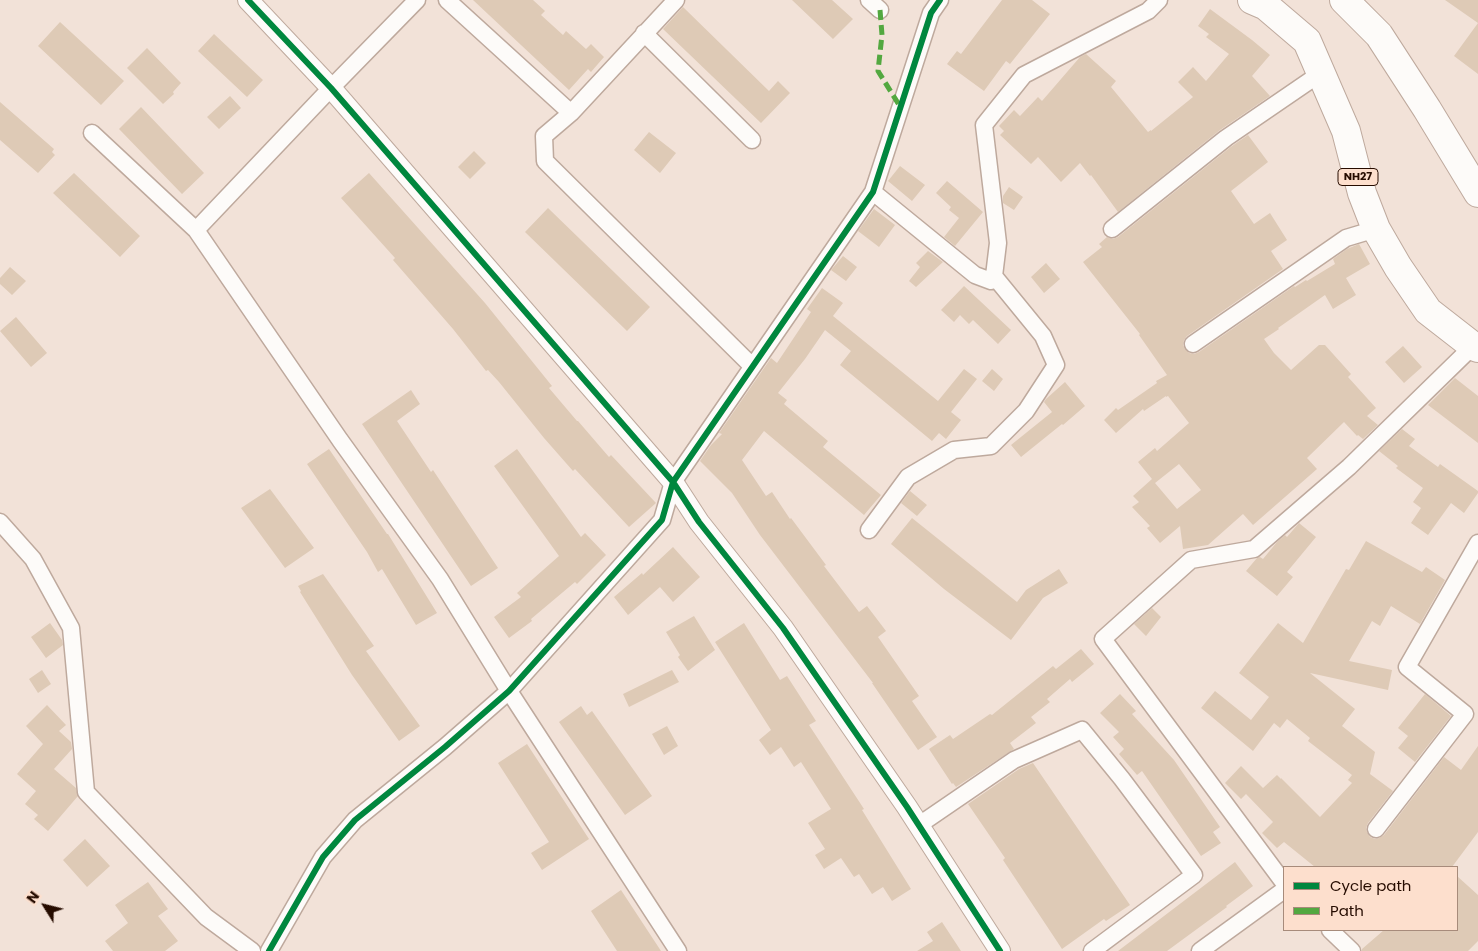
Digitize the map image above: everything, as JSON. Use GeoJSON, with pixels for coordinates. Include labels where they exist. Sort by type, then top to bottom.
{"type":"FeatureCollection","features":[{"type":"Feature","properties":{"kind":"highway","name":"NH27"},"geometry":{"type":"LineString","coordinates":[[1252,0],[1266,6],[1307,41],[1346,131],[1362,193],[1376,229],[1398,267],[1428,311],[1476,347]]}},
{"type":"Feature","properties":{"kind":"highway"},"geometry":{"type":"LineString","coordinates":[[1344,0],[1379,34],[1428,108],[1478,193]]}},
{"type":"Feature","properties":{"kind":"street"},"geometry":{"type":"LineString","coordinates":[[248,0],[331,88],[672,482],[699,522],[783,628],[918,825],[1000,951]]}},
{"type":"Feature","properties":{"kind":"street"},"geometry":{"type":"LineString","coordinates":[[196,230],[418,0]]}},
{"type":"Feature","properties":{"kind":"street"},"geometry":{"type":"LineString","coordinates":[[447,0],[571,113]]}},
{"type":"Feature","properties":{"kind":"street"},"geometry":{"type":"LineString","coordinates":[[676,0],[571,113],[544,136],[545,161],[752,366]]}},
{"type":"Feature","properties":{"kind":"street"},"geometry":{"type":"LineString","coordinates":[[269,951],[323,857],[355,820],[445,747],[509,690],[662,520],[672,482],[872,192],[931,13],[940,0]]}},
{"type":"Feature","properties":{"kind":"street"},"geometry":{"type":"LineString","coordinates":[[869,530],[908,477],[954,450],[990,446],[1026,411],[1056,365],[1043,336],[994,276],[998,243],[984,125],[1024,75],[1148,11],[1159,0]]}},
{"type":"Feature","properties":{"kind":"street"},"geometry":{"type":"LineString","coordinates":[[644,33],[752,140]]}},
{"type":"Feature","properties":{"kind":"street"},"geometry":{"type":"LineString","coordinates":[[1112,229],[1226,138],[1320,73]]}},
{"type":"Feature","properties":{"kind":"street"},"geometry":{"type":"LineString","coordinates":[[92,133],[196,230],[340,440],[440,579],[509,690],[678,951]]}},
{"type":"Feature","properties":{"kind":"street"},"geometry":{"type":"LineString","coordinates":[[872,192],[975,275],[991,281]]}},
{"type":"Feature","properties":{"kind":"street"},"geometry":{"type":"LineString","coordinates":[[1193,344],[1346,238],[1376,229]]}},
{"type":"Feature","properties":{"kind":"street"},"geometry":{"type":"LineString","coordinates":[[1283,882],[1103,640],[1191,560],[1254,549],[1349,467],[1476,347]]}},
{"type":"Feature","properties":{"kind":"street"},"geometry":{"type":"LineString","coordinates":[[0,522],[34,559],[71,628],[86,792],[206,917],[252,951]]}},
{"type":"Feature","properties":{"kind":"street"},"geometry":{"type":"LineString","coordinates":[[1376,829],[1465,714],[1407,667],[1478,543]]}},
{"type":"Feature","properties":{"kind":"street"},"geometry":{"type":"LineString","coordinates":[[918,825],[1014,760],[1082,730],[1122,779],[1194,875],[1092,951]]}},
{"type":"Feature","properties":{"kind":"street"},"geometry":{"type":"LineString","coordinates":[[1200,951],[1283,891]]}},
{"type":"Feature","properties":{"kind":"street"},"geometry":{"type":"LineString","coordinates":[[1331,931],[1352,951]]}},
{"type":"Feature","properties":{"kind":"building"},"geometry":{"type":"Polygon","coordinates":[[[473,0],[533,0],[545,11],[541,15],[563,35],[566,31],[586,49],[591,44],[604,57],[591,72],[588,69],[569,90],[473,0]]]}},
{"type":"Feature","properties":{"kind":"building"},"geometry":{"type":"Polygon","coordinates":[[[792,0],[832,0],[853,19],[833,39],[792,0]]]}},
{"type":"Feature","properties":{"kind":"building"},"geometry":{"type":"Polygon","coordinates":[[[1002,0],[1032,0],[1050,14],[1010,64],[1006,61],[984,91],[947,64],[957,51],[961,54],[1002,0]]]}},
{"type":"Feature","properties":{"kind":"building"},"geometry":{"type":"Polygon","coordinates":[[[1445,0],[1478,0],[1478,23],[1445,0]]]}},
{"type":"Feature","properties":{"kind":"building"},"geometry":{"type":"Polygon","coordinates":[[[683,7],[769,91],[778,81],[790,93],[761,123],[663,29],[683,7]]]}},
{"type":"Feature","properties":{"kind":"building"},"geometry":{"type":"Polygon","coordinates":[[[1210,9],[1270,55],[1252,76],[1270,96],[1220,130],[1118,212],[1080,163],[1061,182],[1038,157],[1031,164],[1000,135],[1004,131],[999,126],[1014,110],[1020,116],[1038,97],[1042,101],[1080,57],[1086,54],[1116,81],[1111,87],[1148,132],[1151,131],[1193,97],[1178,82],[1193,67],[1206,81],[1229,54],[1206,37],[1209,34],[1198,26],[1210,9]]]}},
{"type":"Feature","properties":{"kind":"building"},"geometry":{"type":"Polygon","coordinates":[[[60,22],[124,81],[101,105],[38,46],[60,22]]]}},
{"type":"Feature","properties":{"kind":"building"},"geometry":{"type":"Polygon","coordinates":[[[1478,23],[1478,74],[1454,56],[1478,23]]]}},
{"type":"Feature","properties":{"kind":"building"},"geometry":{"type":"Polygon","coordinates":[[[214,34],[263,80],[247,97],[198,51],[214,34]]]}},
{"type":"Feature","properties":{"kind":"building"},"geometry":{"type":"Polygon","coordinates":[[[147,48],[181,83],[173,92],[174,94],[163,104],[127,68],[147,48]]]}},
{"type":"Feature","properties":{"kind":"building"},"geometry":{"type":"Polygon","coordinates":[[[230,96],[241,108],[219,129],[207,117],[230,96]]]}},
{"type":"Feature","properties":{"kind":"building"},"geometry":{"type":"Polygon","coordinates":[[[0,102],[54,149],[52,152],[55,155],[38,173],[0,140],[0,102]]]}},
{"type":"Feature","properties":{"kind":"building"},"geometry":{"type":"Polygon","coordinates":[[[141,107],[204,173],[182,194],[119,129],[141,107]]]}},
{"type":"Feature","properties":{"kind":"building"},"geometry":{"type":"Polygon","coordinates":[[[649,132],[676,153],[660,173],[634,150],[649,132]]]}},
{"type":"Feature","properties":{"kind":"building"},"geometry":{"type":"Polygon","coordinates":[[[1248,135],[1268,162],[1231,191],[1254,224],[1270,213],[1287,240],[1271,251],[1283,269],[1187,336],[1183,345],[1185,349],[1189,353],[1199,352],[1294,286],[1307,281],[1335,264],[1333,259],[1347,249],[1359,244],[1370,264],[1346,278],[1356,295],[1333,309],[1325,295],[1264,339],[1274,353],[1291,370],[1319,345],[1325,345],[1351,374],[1348,377],[1376,408],[1367,416],[1378,425],[1363,439],[1357,436],[1344,422],[1307,458],[1317,469],[1253,525],[1243,514],[1208,545],[1183,549],[1180,526],[1160,543],[1147,528],[1150,526],[1132,507],[1139,502],[1133,496],[1152,479],[1138,462],[1155,448],[1157,451],[1189,423],[1168,396],[1144,411],[1143,409],[1116,433],[1104,420],[1116,408],[1118,410],[1157,383],[1156,381],[1167,375],[1140,334],[1083,262],[1102,247],[1099,244],[1107,237],[1113,239],[1118,237],[1248,135]],[[1179,464],[1155,483],[1177,509],[1201,490],[1179,464]]]}},
{"type":"Feature","properties":{"kind":"building"},"geometry":{"type":"Polygon","coordinates":[[[474,151],[486,163],[470,179],[458,167],[474,151]]]}},
{"type":"Feature","properties":{"kind":"building"},"geometry":{"type":"Polygon","coordinates":[[[900,166],[925,185],[912,201],[888,181],[900,166]]]}},
{"type":"Feature","properties":{"kind":"building"},"geometry":{"type":"Polygon","coordinates":[[[74,173],[140,236],[120,257],[53,193],[74,173]]]}},
{"type":"Feature","properties":{"kind":"building"},"geometry":{"type":"Polygon","coordinates":[[[369,173],[485,303],[552,386],[549,388],[577,421],[609,457],[611,455],[656,503],[629,527],[575,469],[573,471],[544,438],[499,382],[488,370],[486,371],[453,329],[393,260],[395,258],[341,198],[369,173]]]}},
{"type":"Feature","properties":{"kind":"building"},"geometry":{"type":"Polygon","coordinates":[[[947,181],[983,212],[955,246],[944,237],[959,218],[949,210],[951,207],[936,193],[947,181]]]}},
{"type":"Feature","properties":{"kind":"building"},"geometry":{"type":"Polygon","coordinates":[[[1009,187],[1023,197],[1014,210],[1003,203],[1003,196],[1009,187]]]}},
{"type":"Feature","properties":{"kind":"building"},"geometry":{"type":"Polygon","coordinates":[[[548,208],[650,307],[627,331],[525,232],[548,208]]]}},
{"type":"Feature","properties":{"kind":"building"},"geometry":{"type":"Polygon","coordinates":[[[874,209],[895,225],[879,247],[858,231],[874,209]]]}},
{"type":"Feature","properties":{"kind":"building"},"geometry":{"type":"Polygon","coordinates":[[[928,251],[943,262],[916,287],[909,281],[920,267],[916,263],[928,251]]]}},
{"type":"Feature","properties":{"kind":"building"},"geometry":{"type":"Polygon","coordinates":[[[843,256],[857,267],[846,281],[831,270],[843,256]]]}},
{"type":"Feature","properties":{"kind":"building"},"geometry":{"type":"Polygon","coordinates":[[[1046,263],[1060,279],[1044,293],[1031,277],[1046,263]]]}},
{"type":"Feature","properties":{"kind":"building"},"geometry":{"type":"Polygon","coordinates":[[[10,267],[26,281],[12,295],[0,284],[0,278],[10,267]]]}},
{"type":"Feature","properties":{"kind":"building"},"geometry":{"type":"Polygon","coordinates":[[[964,286],[1011,330],[998,344],[973,320],[969,324],[960,315],[954,322],[941,310],[964,286]]]}},
{"type":"Feature","properties":{"kind":"building"},"geometry":{"type":"Polygon","coordinates":[[[822,288],[843,303],[833,316],[938,401],[964,369],[977,379],[951,412],[961,420],[946,439],[939,433],[932,441],[840,365],[851,351],[825,330],[778,393],[787,400],[784,404],[828,441],[823,447],[881,495],[864,515],[764,431],[742,460],[766,496],[772,492],[859,612],[867,606],[886,631],[878,637],[919,696],[912,701],[937,737],[918,750],[873,683],[760,535],[732,493],[700,461],[711,445],[722,434],[719,433],[771,358],[777,363],[811,312],[807,309],[822,288]]]}},
{"type":"Feature","properties":{"kind":"building"},"geometry":{"type":"Polygon","coordinates":[[[16,317],[47,353],[31,367],[0,331],[16,317]]]}},
{"type":"Feature","properties":{"kind":"building"},"geometry":{"type":"Polygon","coordinates":[[[1403,346],[1422,367],[1404,383],[1385,362],[1403,346]]]}},
{"type":"Feature","properties":{"kind":"building"},"geometry":{"type":"Polygon","coordinates":[[[992,369],[1003,379],[994,391],[982,381],[992,369]]]}},
{"type":"Feature","properties":{"kind":"building"},"geometry":{"type":"Polygon","coordinates":[[[1455,378],[1478,396],[1478,443],[1428,405],[1455,378]]]}},
{"type":"Feature","properties":{"kind":"building"},"geometry":{"type":"Polygon","coordinates":[[[1065,382],[1085,406],[1021,457],[1011,445],[1052,412],[1044,402],[1065,382]]]}},
{"type":"Feature","properties":{"kind":"building"},"geometry":{"type":"Polygon","coordinates":[[[411,390],[420,404],[397,421],[431,472],[433,470],[498,568],[471,586],[362,424],[411,390]]]}},
{"type":"Feature","properties":{"kind":"building"},"geometry":{"type":"Polygon","coordinates":[[[1402,429],[1415,439],[1409,446],[1438,467],[1440,464],[1478,491],[1464,513],[1451,503],[1428,535],[1411,523],[1421,508],[1413,502],[1423,488],[1396,468],[1398,466],[1379,451],[1402,429]]]}},
{"type":"Feature","properties":{"kind":"building"},"geometry":{"type":"Polygon","coordinates":[[[329,449],[388,534],[437,613],[416,625],[382,569],[378,572],[367,552],[307,464],[329,449]]]}},
{"type":"Feature","properties":{"kind":"building"},"geometry":{"type":"Polygon","coordinates":[[[517,449],[581,537],[585,533],[606,555],[577,584],[575,582],[531,619],[532,621],[509,638],[494,617],[521,597],[517,593],[559,556],[494,466],[517,449]]]}},
{"type":"Feature","properties":{"kind":"building"},"geometry":{"type":"Polygon","coordinates":[[[270,489],[314,548],[285,568],[241,508],[270,489]]]}},
{"type":"Feature","properties":{"kind":"building"},"geometry":{"type":"Polygon","coordinates":[[[910,491],[927,505],[917,516],[901,503],[910,491]]]}},
{"type":"Feature","properties":{"kind":"building"},"geometry":{"type":"Polygon","coordinates":[[[912,518],[1017,602],[1026,590],[1059,569],[1068,583],[1043,598],[1011,640],[944,589],[891,544],[912,518]]]}},
{"type":"Feature","properties":{"kind":"building"},"geometry":{"type":"Polygon","coordinates":[[[1299,523],[1316,537],[1287,572],[1293,577],[1277,596],[1246,571],[1257,558],[1263,559],[1277,542],[1285,535],[1287,537],[1299,523]]]}},
{"type":"Feature","properties":{"kind":"building"},"geometry":{"type":"Polygon","coordinates":[[[1366,541],[1422,572],[1426,567],[1445,580],[1420,624],[1391,606],[1380,626],[1372,621],[1349,661],[1392,670],[1388,690],[1310,673],[1355,709],[1342,726],[1375,752],[1370,774],[1393,791],[1368,823],[1366,828],[1370,837],[1375,839],[1384,835],[1444,757],[1461,770],[1478,746],[1478,832],[1453,866],[1314,866],[1284,842],[1277,848],[1262,833],[1273,822],[1246,794],[1241,799],[1225,783],[1241,766],[1263,788],[1277,775],[1320,817],[1352,783],[1348,780],[1352,775],[1308,741],[1310,738],[1287,719],[1280,728],[1274,723],[1253,751],[1201,708],[1215,691],[1251,720],[1269,697],[1239,673],[1278,623],[1303,643],[1346,569],[1349,570],[1366,541]]]}},
{"type":"Feature","properties":{"kind":"building"},"geometry":{"type":"Polygon","coordinates":[[[673,547],[700,577],[673,602],[660,587],[628,615],[614,597],[642,573],[643,575],[673,547]]]}},
{"type":"Feature","properties":{"kind":"building"},"geometry":{"type":"Polygon","coordinates":[[[323,574],[374,646],[366,651],[420,726],[399,741],[352,675],[300,592],[298,586],[323,574]]]}},
{"type":"Feature","properties":{"kind":"building"},"geometry":{"type":"Polygon","coordinates":[[[1152,608],[1161,617],[1146,636],[1134,624],[1152,608]]]}},
{"type":"Feature","properties":{"kind":"building"},"geometry":{"type":"Polygon","coordinates":[[[694,616],[715,650],[688,671],[678,657],[680,655],[666,632],[694,616]]]}},
{"type":"Feature","properties":{"kind":"building"},"geometry":{"type":"Polygon","coordinates":[[[50,623],[62,640],[63,645],[46,658],[31,637],[50,623]]]}},
{"type":"Feature","properties":{"kind":"building"},"geometry":{"type":"Polygon","coordinates":[[[744,623],[780,680],[787,676],[816,721],[809,725],[864,809],[862,810],[911,889],[892,901],[883,887],[872,894],[859,874],[854,877],[841,858],[824,869],[815,855],[825,849],[808,823],[831,809],[801,762],[794,767],[781,747],[770,755],[759,740],[771,730],[715,642],[744,623]]]}},
{"type":"Feature","properties":{"kind":"building"},"geometry":{"type":"Polygon","coordinates":[[[1081,649],[1094,664],[1072,682],[1070,679],[1047,699],[1050,702],[1031,717],[1036,723],[1010,743],[1014,749],[956,787],[952,784],[929,749],[950,735],[953,739],[990,714],[992,715],[1053,666],[1056,669],[1081,649]]]}},
{"type":"Feature","properties":{"kind":"building"},"geometry":{"type":"Polygon","coordinates":[[[42,670],[51,684],[38,693],[29,679],[42,670]]]}},
{"type":"Feature","properties":{"kind":"building"},"geometry":{"type":"Polygon","coordinates":[[[672,670],[679,682],[629,707],[623,694],[672,670]]]}},
{"type":"Feature","properties":{"kind":"building"},"geometry":{"type":"Polygon","coordinates":[[[1120,694],[1136,711],[1132,714],[1174,760],[1220,827],[1213,832],[1221,843],[1201,856],[1142,771],[1137,775],[1119,754],[1124,749],[1113,737],[1119,732],[1100,713],[1120,694]]]}},
{"type":"Feature","properties":{"kind":"building"},"geometry":{"type":"Polygon","coordinates":[[[1425,694],[1451,716],[1415,762],[1398,748],[1408,736],[1398,728],[1425,694]]]}},
{"type":"Feature","properties":{"kind":"building"},"geometry":{"type":"Polygon","coordinates":[[[47,705],[66,725],[59,731],[71,742],[72,749],[54,769],[76,788],[78,796],[48,831],[34,819],[38,815],[25,804],[36,791],[17,774],[43,744],[26,726],[47,705]]]}},
{"type":"Feature","properties":{"kind":"building"},"geometry":{"type":"Polygon","coordinates":[[[581,706],[587,715],[592,711],[652,796],[625,815],[559,722],[581,706]]]}},
{"type":"Feature","properties":{"kind":"building"},"geometry":{"type":"Polygon","coordinates":[[[667,726],[678,746],[664,755],[652,734],[667,726]]]}},
{"type":"Feature","properties":{"kind":"building"},"geometry":{"type":"Polygon","coordinates":[[[527,744],[589,839],[542,870],[531,853],[549,842],[498,763],[527,744]]]}},
{"type":"Feature","properties":{"kind":"building"},"geometry":{"type":"Polygon","coordinates":[[[1033,763],[1130,905],[1106,921],[1104,919],[1062,949],[1003,860],[1005,858],[968,804],[1019,769],[1033,763]]]}},
{"type":"Feature","properties":{"kind":"building"},"geometry":{"type":"Polygon","coordinates":[[[85,839],[110,866],[87,887],[63,860],[85,839]]]}},
{"type":"Feature","properties":{"kind":"building"},"geometry":{"type":"Polygon","coordinates":[[[1235,862],[1253,886],[1227,907],[1167,951],[1118,951],[1235,862]]]}},
{"type":"Feature","properties":{"kind":"building"},"geometry":{"type":"Polygon","coordinates":[[[1458,877],[1478,895],[1478,941],[1468,951],[1362,951],[1383,931],[1458,931],[1458,877]]]}},
{"type":"Feature","properties":{"kind":"building"},"geometry":{"type":"Polygon","coordinates":[[[148,882],[168,909],[158,916],[178,941],[165,951],[113,951],[105,941],[128,923],[115,905],[148,882]]]}},
{"type":"Feature","properties":{"kind":"building"},"geometry":{"type":"Polygon","coordinates":[[[621,890],[661,951],[617,951],[591,911],[621,890]]]}},
{"type":"Feature","properties":{"kind":"building"},"geometry":{"type":"Polygon","coordinates":[[[942,922],[961,951],[917,951],[933,941],[927,932],[942,922]]]}},
{"type":"Feature","properties":{"kind":"marked path"},"geometry":{"type":"LineString","coordinates":[[880,10],[882,35],[878,71],[901,108]]}},
{"type":"Feature","properties":{"kind":"cycle path"},"geometry":{"type":"LineString","coordinates":[[248,0],[331,88],[673,482],[699,522],[783,628],[907,807],[1000,951]]}},
{"type":"Feature","properties":{"kind":"cycle path"},"geometry":{"type":"LineString","coordinates":[[269,951],[323,857],[355,820],[445,747],[509,691],[662,520],[673,482],[873,192],[931,13],[940,0]]}}]}
